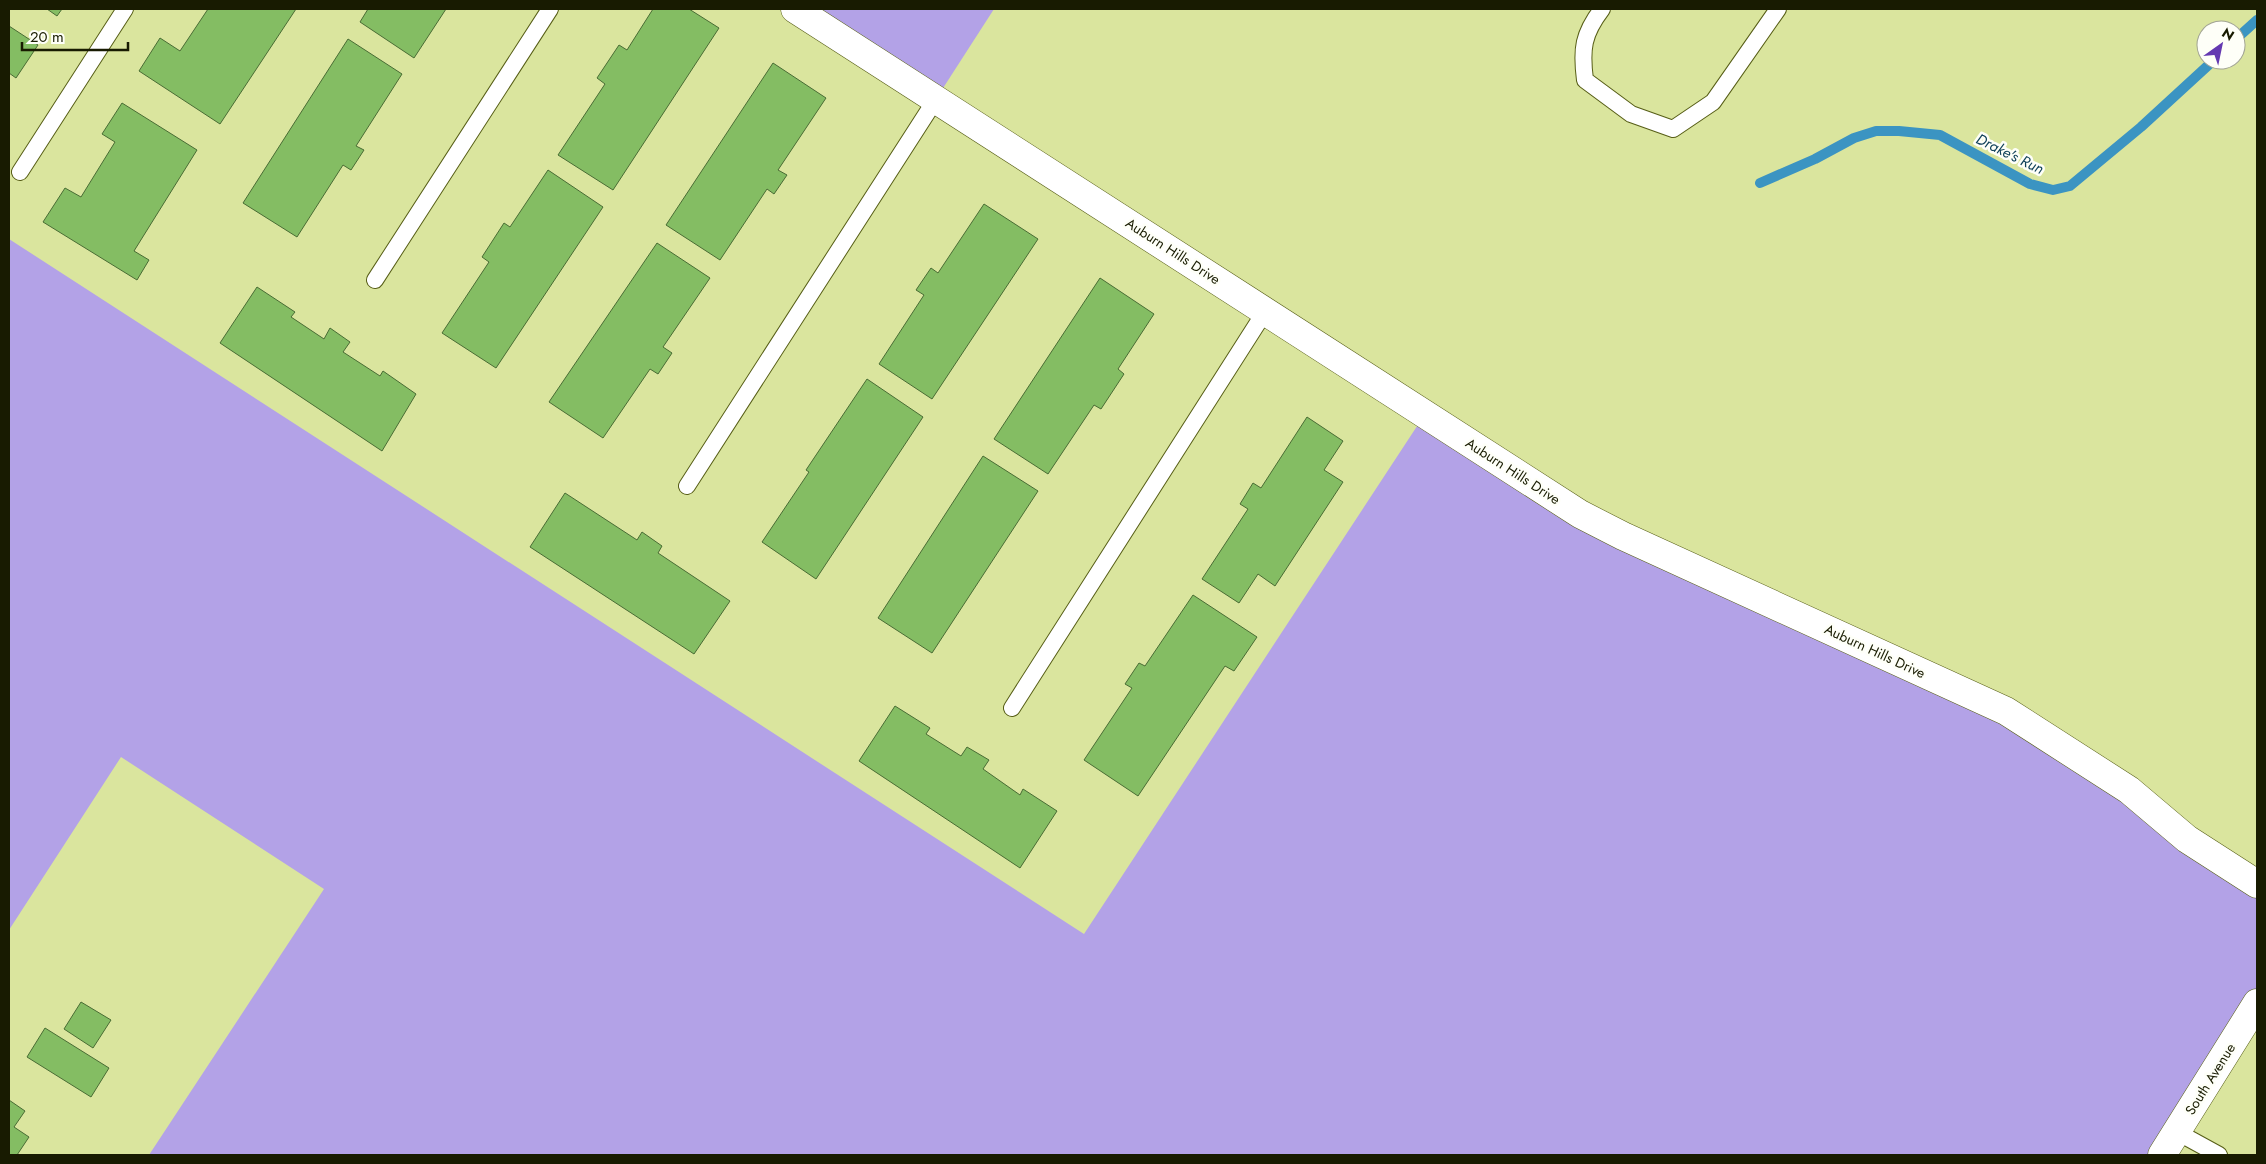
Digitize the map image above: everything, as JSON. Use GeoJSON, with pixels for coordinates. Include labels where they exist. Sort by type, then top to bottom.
{"type":"FeatureCollection","features":[{"type":"Feature","properties":{"kind":"street","name":"Auburn Hills Drive"},"geometry":{"type":"LineString","coordinates":[[795,9],[1266,310],[1580,514],[1632,540],[2006,711],[2129,790],[2188,839],[2257,884]]}},
{"type":"Feature","properties":{"kind":"street","name":"South Avenue"},"geometry":{"type":"LineString","coordinates":[[2162,1155],[2257,1003]]}},
{"type":"Feature","properties":{"kind":"lane"},"geometry":{"type":"LineString","coordinates":[[20,172],[125,9]]}},
{"type":"Feature","properties":{"kind":"lane"},"geometry":{"type":"LineString","coordinates":[[375,280],[550,9]]}},
{"type":"Feature","properties":{"kind":"lane"},"geometry":{"type":"LineString","coordinates":[[1602,9],[1591,23],[1581,54],[1585,80],[1631,114],[1673,129],[1713,102],[1778,9]]}},
{"type":"Feature","properties":{"kind":"lane"},"geometry":{"type":"LineString","coordinates":[[687,486],[936,99]]}},
{"type":"Feature","properties":{"kind":"lane"},"geometry":{"type":"LineString","coordinates":[[1012,708],[1266,310]]}},
{"type":"Feature","properties":{"kind":"lane"},"geometry":{"type":"LineString","coordinates":[[2176,1132],[2219,1155]]}},
{"type":"Feature","properties":{"kind":"shaded area"},"geometry":{"type":"Polygon","coordinates":[[[795,9],[994,9],[936,99],[795,9]]]}},
{"type":"Feature","properties":{"kind":"shaded area"},"geometry":{"type":"Polygon","coordinates":[[[9,239],[1084,934],[1425,414],[1580,514],[2006,711],[2257,884],[2257,1003],[2162,1155],[149,1155],[324,889],[121,757],[9,930],[9,239]]]}},
{"type":"Feature","properties":{"kind":"building"},"geometry":{"type":"Polygon","coordinates":[[[47,9],[62,9],[57,16],[47,9]]]}},
{"type":"Feature","properties":{"kind":"building"},"geometry":{"type":"Polygon","coordinates":[[[208,9],[296,9],[220,124],[139,71],[160,38],[180,51],[208,9]]]}},
{"type":"Feature","properties":{"kind":"building"},"geometry":{"type":"Polygon","coordinates":[[[368,9],[446,9],[414,58],[360,22],[368,9]]]}},
{"type":"Feature","properties":{"kind":"building"},"geometry":{"type":"Polygon","coordinates":[[[653,9],[689,9],[719,28],[613,190],[558,155],[605,84],[597,78],[619,45],[627,50],[653,9]]]}},
{"type":"Feature","properties":{"kind":"building"},"geometry":{"type":"Polygon","coordinates":[[[9,26],[38,45],[16,78],[9,73],[9,26]]]}},
{"type":"Feature","properties":{"kind":"building"},"geometry":{"type":"Polygon","coordinates":[[[348,39],[402,74],[356,146],[364,150],[351,170],[343,165],[297,237],[243,203],[348,39]]]}},
{"type":"Feature","properties":{"kind":"building"},"geometry":{"type":"Polygon","coordinates":[[[773,63],[826,98],[778,170],[787,175],[774,194],[767,189],[720,260],[666,225],[773,63]]]}},
{"type":"Feature","properties":{"kind":"building"},"geometry":{"type":"Polygon","coordinates":[[[122,103],[197,150],[134,251],[149,260],[137,280],[43,222],[65,188],[81,197],[115,142],[102,134],[122,103]]]}},
{"type":"Feature","properties":{"kind":"building"},"geometry":{"type":"Polygon","coordinates":[[[548,170],[603,207],[496,368],[442,333],[489,262],[482,257],[504,223],[510,227],[548,170]]]}},
{"type":"Feature","properties":{"kind":"building"},"geometry":{"type":"Polygon","coordinates":[[[984,204],[1038,239],[932,399],[879,364],[924,295],[916,290],[931,268],[938,273],[984,204]]]}},
{"type":"Feature","properties":{"kind":"building"},"geometry":{"type":"Polygon","coordinates":[[[657,243],[710,278],[663,347],[672,353],[658,374],[650,369],[603,438],[549,402],[657,243]]]}},
{"type":"Feature","properties":{"kind":"building"},"geometry":{"type":"Polygon","coordinates":[[[1100,278],[1154,314],[1118,369],[1124,374],[1101,409],[1094,405],[1048,474],[994,439],[1100,278]]]}},
{"type":"Feature","properties":{"kind":"building"},"geometry":{"type":"Polygon","coordinates":[[[257,287],[295,312],[291,317],[324,339],[330,328],[350,342],[343,352],[380,376],[383,371],[416,394],[382,451],[220,343],[257,287]]]}},
{"type":"Feature","properties":{"kind":"building"},"geometry":{"type":"Polygon","coordinates":[[[867,379],[923,417],[816,579],[762,542],[809,472],[806,470],[867,379]]]}},
{"type":"Feature","properties":{"kind":"building"},"geometry":{"type":"Polygon","coordinates":[[[1307,417],[1343,441],[1324,470],[1343,482],[1275,586],[1258,574],[1239,603],[1202,579],[1248,509],[1240,504],[1253,483],[1261,488],[1307,417]]]}},
{"type":"Feature","properties":{"kind":"building"},"geometry":{"type":"Polygon","coordinates":[[[983,456],[1038,491],[932,653],[878,618],[983,456]]]}},
{"type":"Feature","properties":{"kind":"building"},"geometry":{"type":"Polygon","coordinates":[[[565,493],[637,540],[642,532],[662,546],[658,553],[730,601],[694,654],[530,547],[565,493]]]}},
{"type":"Feature","properties":{"kind":"building"},"geometry":{"type":"Polygon","coordinates":[[[1193,595],[1257,637],[1234,671],[1225,666],[1138,796],[1084,760],[1132,688],[1125,684],[1139,663],[1145,666],[1193,595]]]}},
{"type":"Feature","properties":{"kind":"building"},"geometry":{"type":"Polygon","coordinates":[[[895,706],[930,728],[926,734],[961,756],[967,747],[989,760],[983,769],[1020,795],[1023,789],[1057,811],[1020,868],[859,761],[895,706]]]}},
{"type":"Feature","properties":{"kind":"building"},"geometry":{"type":"Polygon","coordinates":[[[81,1002],[111,1020],[93,1048],[64,1029],[81,1002]]]}},
{"type":"Feature","properties":{"kind":"building"},"geometry":{"type":"Polygon","coordinates":[[[45,1028],[109,1068],[91,1097],[27,1057],[45,1028]]]}},
{"type":"Feature","properties":{"kind":"building"},"geometry":{"type":"Polygon","coordinates":[[[9,1100],[25,1111],[14,1127],[29,1137],[17,1155],[9,1155],[9,1100]]]}},
{"type":"Feature","properties":{"kind":"waterway","name":"Drake's Run"},"geometry":{"type":"LineString","coordinates":[[2246,30],[2257,20]]}},
{"type":"Feature","properties":{"kind":"waterway","name":"Drake's Run"},"geometry":{"type":"LineString","coordinates":[[1760,183],[1815,159],[1854,138],[1876,131],[1899,131],[1940,135],[2030,184],[2053,190],[2070,186],[2141,127],[2203,70]]}}]}
